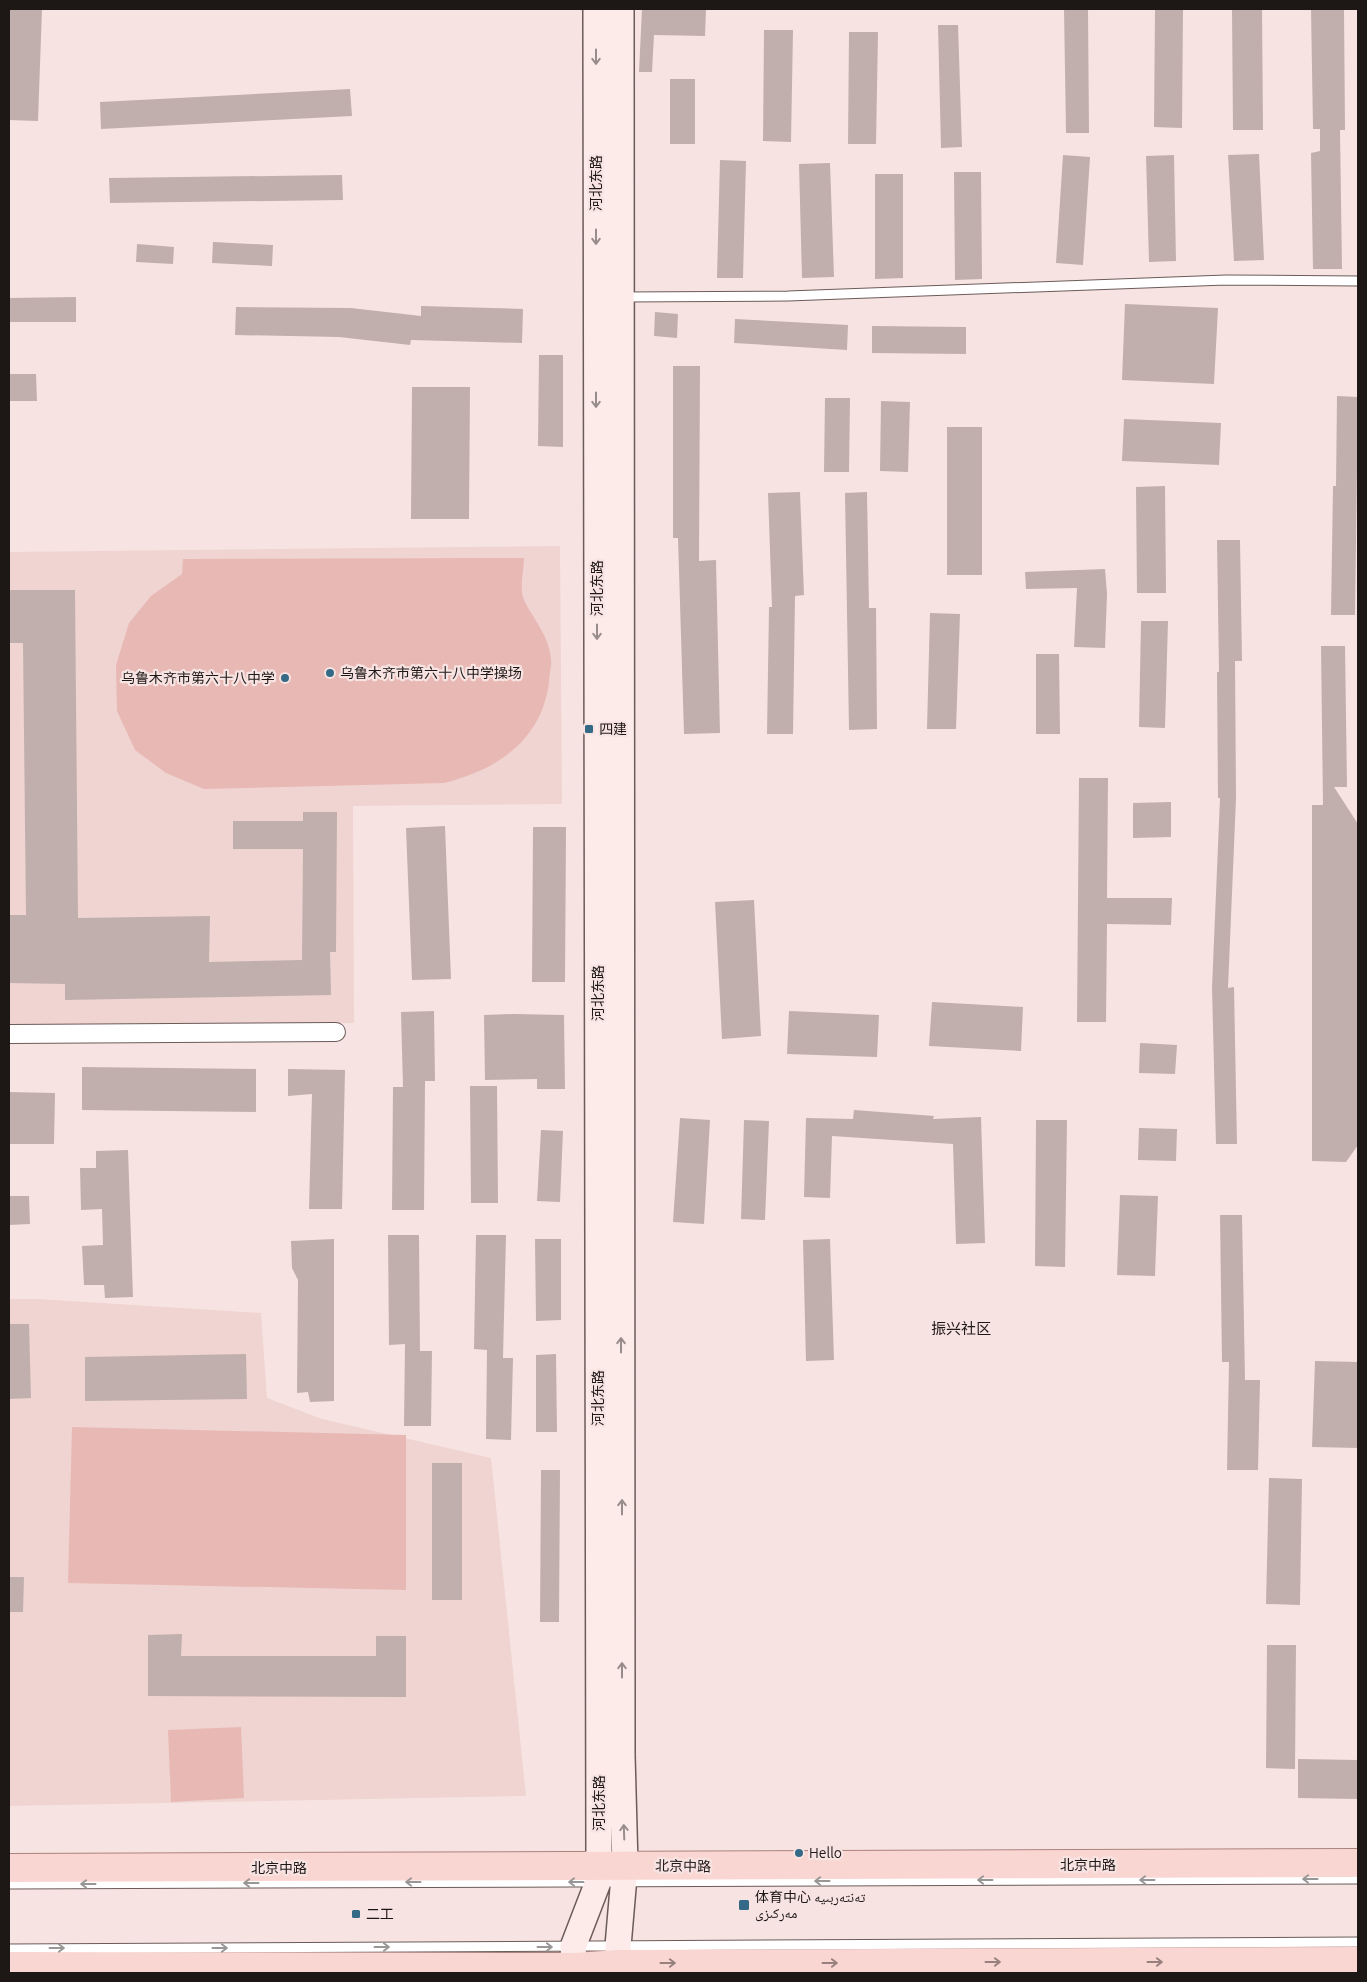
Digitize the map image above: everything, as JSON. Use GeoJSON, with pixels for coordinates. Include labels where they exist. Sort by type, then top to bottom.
{"type":"FeatureCollection","features":[{"type":"Feature","properties":{"kind":"main road","name":"河北东路"},"geometry":{"type":"LineString","coordinates":[[574,1962],[612,1873],[596,9]]}},
{"type":"Feature","properties":{"kind":"main road"},"geometry":{"type":"LineString","coordinates":[[619,1961],[612,1873],[622,1725],[619,297],[621,9]]}},
{"type":"Feature","properties":{"kind":"main road","name":"北京中路"},"geometry":{"type":"LineString","coordinates":[[9,1868],[536,1868],[612,1873],[715,1867],[1358,1864]]}},
{"type":"Feature","properties":{"kind":"main road"},"geometry":{"type":"LineString","coordinates":[[9,1966],[619,1961],[1358,1961]]}},
{"type":"Feature","properties":{"kind":"street"},"geometry":{"type":"LineString","coordinates":[[9,1034],[336,1032]]}},
{"type":"Feature","properties":{"kind":"lane"},"geometry":{"type":"LineString","coordinates":[[619,297],[788,296],[1226,280],[1358,281]]}},
{"type":"Feature","properties":{"kind":"lane"},"geometry":{"type":"LineString","coordinates":[[9,1884],[612,1873],[1358,1879]]}},
{"type":"Feature","properties":{"kind":"lane"},"geometry":{"type":"LineString","coordinates":[[619,1961],[1358,1942]]}},
{"type":"Feature","properties":{"kind":"lane"},"geometry":{"type":"LineString","coordinates":[[9,1949],[574,1962]]}},
{"type":"Feature","properties":{"kind":"shaded area","name":"乌鲁木齐市第六十八中学"},"geometry":{"type":"Polygon","coordinates":[[[560,546],[562,804],[353,806],[354,1023],[9,1027],[9,552],[560,546]]]}},
{"type":"Feature","properties":{"kind":"shaded area"},"geometry":{"type":"Polygon","coordinates":[[[524,558],[523,596],[550,650],[549,682],[545,702],[527,736],[499,761],[482,770],[444,783],[204,789],[166,773],[135,750],[117,711],[116,665],[129,623],[151,596],[182,574],[183,559],[524,558]]]}},
{"type":"Feature","properties":{"kind":"shaded area"},"geometry":{"type":"Polygon","coordinates":[[[9,1299],[38,1299],[261,1313],[267,1398],[322,1419],[491,1458],[526,1796],[9,1806],[9,1299]]]}},
{"type":"Feature","properties":{"kind":"shaded area"},"geometry":{"type":"Polygon","coordinates":[[[72,1427],[406,1435],[406,1590],[68,1583],[72,1427]]]}},
{"type":"Feature","properties":{"kind":"shaded area"},"geometry":{"type":"Polygon","coordinates":[[[241,1727],[244,1798],[171,1802],[168,1730],[241,1727]]]}},
{"type":"Feature","properties":{"kind":"building"},"geometry":{"type":"Polygon","coordinates":[[[9,9],[42,9],[38,121],[9,120],[9,9]]]}},
{"type":"Feature","properties":{"kind":"building"},"geometry":{"type":"Polygon","coordinates":[[[642,9],[706,9],[705,36],[654,35],[652,72],[639,72],[642,9]]]}},
{"type":"Feature","properties":{"kind":"building"},"geometry":{"type":"Polygon","coordinates":[[[1064,9],[1088,9],[1089,133],[1066,133],[1064,9]]]}},
{"type":"Feature","properties":{"kind":"building"},"geometry":{"type":"Polygon","coordinates":[[[1155,9],[1183,9],[1182,128],[1154,127],[1155,9]]]}},
{"type":"Feature","properties":{"kind":"building"},"geometry":{"type":"Polygon","coordinates":[[[1232,9],[1262,9],[1263,130],[1233,130],[1232,9]]]}},
{"type":"Feature","properties":{"kind":"building"},"geometry":{"type":"Polygon","coordinates":[[[1311,9],[1344,9],[1345,130],[1340,130],[1342,269],[1313,269],[1311,153],[1320,151],[1320,129],[1313,129],[1311,9]]]}},
{"type":"Feature","properties":{"kind":"building"},"geometry":{"type":"Polygon","coordinates":[[[938,25],[958,25],[962,147],[941,148],[938,25]]]}},
{"type":"Feature","properties":{"kind":"building"},"geometry":{"type":"Polygon","coordinates":[[[764,30],[793,30],[791,142],[763,141],[764,30]]]}},
{"type":"Feature","properties":{"kind":"building"},"geometry":{"type":"Polygon","coordinates":[[[849,32],[878,32],[876,144],[848,144],[849,32]]]}},
{"type":"Feature","properties":{"kind":"building"},"geometry":{"type":"Polygon","coordinates":[[[670,79],[695,79],[695,144],[670,144],[670,79]]]}},
{"type":"Feature","properties":{"kind":"building"},"geometry":{"type":"Polygon","coordinates":[[[350,89],[352,116],[101,129],[100,102],[350,89]]]}},
{"type":"Feature","properties":{"kind":"building"},"geometry":{"type":"Polygon","coordinates":[[[1259,154],[1264,260],[1234,261],[1228,155],[1259,154]]]}},
{"type":"Feature","properties":{"kind":"building"},"geometry":{"type":"Polygon","coordinates":[[[1063,155],[1090,157],[1083,265],[1056,263],[1063,155]]]}},
{"type":"Feature","properties":{"kind":"building"},"geometry":{"type":"Polygon","coordinates":[[[1174,155],[1176,261],[1149,262],[1146,156],[1174,155]]]}},
{"type":"Feature","properties":{"kind":"building"},"geometry":{"type":"Polygon","coordinates":[[[720,160],[746,161],[743,278],[717,278],[720,160]]]}},
{"type":"Feature","properties":{"kind":"building"},"geometry":{"type":"Polygon","coordinates":[[[830,163],[834,277],[802,278],[799,164],[830,163]]]}},
{"type":"Feature","properties":{"kind":"building"},"geometry":{"type":"Polygon","coordinates":[[[954,172],[981,172],[982,279],[955,280],[954,172]]]}},
{"type":"Feature","properties":{"kind":"building"},"geometry":{"type":"Polygon","coordinates":[[[875,174],[903,174],[903,278],[875,279],[875,174]]]}},
{"type":"Feature","properties":{"kind":"building"},"geometry":{"type":"Polygon","coordinates":[[[342,175],[343,200],[110,203],[109,178],[342,175]]]}},
{"type":"Feature","properties":{"kind":"building"},"geometry":{"type":"Polygon","coordinates":[[[213,242],[273,245],[272,266],[212,263],[213,242]]]}},
{"type":"Feature","properties":{"kind":"building"},"geometry":{"type":"Polygon","coordinates":[[[137,244],[174,247],[173,264],[136,262],[137,244]]]}},
{"type":"Feature","properties":{"kind":"building"},"geometry":{"type":"Polygon","coordinates":[[[76,297],[76,322],[9,322],[9,298],[76,297]]]}},
{"type":"Feature","properties":{"kind":"building"},"geometry":{"type":"Polygon","coordinates":[[[1125,304],[1218,308],[1214,384],[1122,380],[1125,304]]]}},
{"type":"Feature","properties":{"kind":"building"},"geometry":{"type":"Polygon","coordinates":[[[421,306],[523,309],[522,343],[411,340],[410,345],[339,337],[235,335],[236,307],[351,308],[421,316],[421,306]]]}},
{"type":"Feature","properties":{"kind":"building"},"geometry":{"type":"Polygon","coordinates":[[[655,312],[678,314],[677,338],[654,336],[655,312]]]}},
{"type":"Feature","properties":{"kind":"building"},"geometry":{"type":"Polygon","coordinates":[[[735,319],[848,325],[847,350],[734,343],[735,319]]]}},
{"type":"Feature","properties":{"kind":"building"},"geometry":{"type":"Polygon","coordinates":[[[872,326],[966,327],[966,354],[872,353],[872,326]]]}},
{"type":"Feature","properties":{"kind":"building"},"geometry":{"type":"Polygon","coordinates":[[[539,355],[563,355],[563,447],[538,446],[539,355]]]}},
{"type":"Feature","properties":{"kind":"building"},"geometry":{"type":"Polygon","coordinates":[[[673,366],[700,366],[699,561],[716,560],[720,733],[684,734],[678,538],[673,538],[673,366]]]}},
{"type":"Feature","properties":{"kind":"building"},"geometry":{"type":"Polygon","coordinates":[[[9,374],[36,374],[37,401],[9,401],[9,374]]]}},
{"type":"Feature","properties":{"kind":"building"},"geometry":{"type":"Polygon","coordinates":[[[412,387],[470,387],[469,519],[411,519],[412,387]]]}},
{"type":"Feature","properties":{"kind":"building"},"geometry":{"type":"Polygon","coordinates":[[[1337,396],[1358,397],[1355,615],[1331,615],[1333,486],[1336,486],[1337,396]]]}},
{"type":"Feature","properties":{"kind":"building"},"geometry":{"type":"Polygon","coordinates":[[[825,398],[850,398],[849,472],[824,472],[825,398]]]}},
{"type":"Feature","properties":{"kind":"building"},"geometry":{"type":"Polygon","coordinates":[[[881,401],[910,402],[908,472],[880,471],[881,401]]]}},
{"type":"Feature","properties":{"kind":"building"},"geometry":{"type":"Polygon","coordinates":[[[1124,419],[1221,423],[1219,465],[1122,461],[1124,419]]]}},
{"type":"Feature","properties":{"kind":"building"},"geometry":{"type":"Polygon","coordinates":[[[947,427],[982,427],[982,575],[947,575],[947,427]]]}},
{"type":"Feature","properties":{"kind":"building"},"geometry":{"type":"Polygon","coordinates":[[[1165,486],[1166,593],[1137,593],[1136,487],[1165,486]]]}},
{"type":"Feature","properties":{"kind":"building"},"geometry":{"type":"Polygon","coordinates":[[[800,492],[804,595],[795,596],[793,734],[767,734],[769,607],[772,607],[768,493],[800,492]]]}},
{"type":"Feature","properties":{"kind":"building"},"geometry":{"type":"Polygon","coordinates":[[[867,492],[869,608],[876,608],[877,729],[849,730],[845,493],[867,492]]]}},
{"type":"Feature","properties":{"kind":"building"},"geometry":{"type":"Polygon","coordinates":[[[1217,540],[1240,540],[1242,661],[1235,661],[1236,798],[1228,988],[1234,987],[1237,1144],[1216,1144],[1212,988],[1220,798],[1218,798],[1217,540]]]}},
{"type":"Feature","properties":{"kind":"building"},"geometry":{"type":"Polygon","coordinates":[[[1105,569],[1107,594],[1105,648],[1074,647],[1077,588],[1026,589],[1025,572],[1105,569]]]}},
{"type":"Feature","properties":{"kind":"building"},"geometry":{"type":"Polygon","coordinates":[[[9,590],[75,590],[78,918],[210,916],[209,962],[302,960],[303,849],[233,849],[233,821],[303,821],[303,812],[337,812],[336,952],[330,952],[331,995],[65,1000],[65,984],[9,983],[9,915],[26,915],[23,643],[9,643],[9,590]]]}},
{"type":"Feature","properties":{"kind":"building"},"geometry":{"type":"Polygon","coordinates":[[[930,613],[960,614],[956,729],[927,729],[930,613]]]}},
{"type":"Feature","properties":{"kind":"building"},"geometry":{"type":"Polygon","coordinates":[[[1141,621],[1168,621],[1165,728],[1139,727],[1141,621]]]}},
{"type":"Feature","properties":{"kind":"building"},"geometry":{"type":"Polygon","coordinates":[[[1321,646],[1345,646],[1347,787],[1334,787],[1358,824],[1358,1145],[1346,1162],[1312,1161],[1312,805],[1323,805],[1321,646]]]}},
{"type":"Feature","properties":{"kind":"building"},"geometry":{"type":"Polygon","coordinates":[[[1036,654],[1059,654],[1060,734],[1036,734],[1036,654]]]}},
{"type":"Feature","properties":{"kind":"building"},"geometry":{"type":"Polygon","coordinates":[[[1079,778],[1108,778],[1107,898],[1172,898],[1171,925],[1107,924],[1106,1022],[1077,1022],[1079,778]]]}},
{"type":"Feature","properties":{"kind":"building"},"geometry":{"type":"Polygon","coordinates":[[[1171,802],[1171,837],[1133,838],[1133,803],[1171,802]]]}},
{"type":"Feature","properties":{"kind":"building"},"geometry":{"type":"Polygon","coordinates":[[[445,826],[451,979],[412,980],[406,828],[445,826]]]}},
{"type":"Feature","properties":{"kind":"building"},"geometry":{"type":"Polygon","coordinates":[[[533,827],[566,827],[565,982],[532,982],[533,827]]]}},
{"type":"Feature","properties":{"kind":"building"},"geometry":{"type":"Polygon","coordinates":[[[754,900],[761,1036],[722,1039],[715,902],[754,900]]]}},
{"type":"Feature","properties":{"kind":"building"},"geometry":{"type":"Polygon","coordinates":[[[932,1002],[1023,1007],[1021,1051],[929,1046],[932,1002]]]}},
{"type":"Feature","properties":{"kind":"building"},"geometry":{"type":"Polygon","coordinates":[[[434,1011],[435,1081],[425,1081],[424,1210],[392,1210],[393,1087],[403,1087],[401,1012],[434,1011]]]}},
{"type":"Feature","properties":{"kind":"building"},"geometry":{"type":"Polygon","coordinates":[[[789,1011],[879,1015],[877,1057],[787,1054],[789,1011]]]}},
{"type":"Feature","properties":{"kind":"building"},"geometry":{"type":"Polygon","coordinates":[[[484,1015],[564,1015],[565,1089],[537,1089],[537,1079],[485,1080],[484,1015]]]}},
{"type":"Feature","properties":{"kind":"building"},"geometry":{"type":"Polygon","coordinates":[[[1140,1043],[1177,1045],[1175,1074],[1139,1073],[1140,1043]]]}},
{"type":"Feature","properties":{"kind":"building"},"geometry":{"type":"Polygon","coordinates":[[[82,1067],[256,1069],[256,1112],[82,1110],[82,1067]]]}},
{"type":"Feature","properties":{"kind":"building"},"geometry":{"type":"Polygon","coordinates":[[[288,1069],[345,1070],[342,1209],[309,1209],[312,1094],[288,1096],[288,1069]]]}},
{"type":"Feature","properties":{"kind":"building"},"geometry":{"type":"Polygon","coordinates":[[[470,1086],[497,1086],[498,1203],[471,1203],[470,1086]]]}},
{"type":"Feature","properties":{"kind":"building"},"geometry":{"type":"Polygon","coordinates":[[[9,1092],[55,1093],[54,1144],[9,1144],[9,1092]]]}},
{"type":"Feature","properties":{"kind":"building"},"geometry":{"type":"Polygon","coordinates":[[[854,1110],[934,1116],[933,1119],[981,1117],[985,1243],[956,1244],[953,1144],[832,1136],[830,1198],[804,1197],[806,1118],[853,1119],[854,1110]]]}},
{"type":"Feature","properties":{"kind":"building"},"geometry":{"type":"Polygon","coordinates":[[[680,1118],[710,1120],[704,1224],[673,1222],[680,1118]]]}},
{"type":"Feature","properties":{"kind":"building"},"geometry":{"type":"Polygon","coordinates":[[[744,1120],[769,1121],[765,1220],[741,1219],[744,1120]]]}},
{"type":"Feature","properties":{"kind":"building"},"geometry":{"type":"Polygon","coordinates":[[[1036,1120],[1067,1120],[1065,1267],[1035,1266],[1036,1120]]]}},
{"type":"Feature","properties":{"kind":"building"},"geometry":{"type":"Polygon","coordinates":[[[1139,1128],[1177,1129],[1176,1161],[1138,1160],[1139,1128]]]}},
{"type":"Feature","properties":{"kind":"building"},"geometry":{"type":"Polygon","coordinates":[[[541,1130],[563,1131],[560,1202],[537,1201],[541,1130]]]}},
{"type":"Feature","properties":{"kind":"building"},"geometry":{"type":"Polygon","coordinates":[[[128,1150],[133,1297],[105,1298],[104,1285],[84,1285],[82,1246],[103,1245],[102,1209],[81,1210],[80,1168],[96,1168],[96,1151],[128,1150]]]}},
{"type":"Feature","properties":{"kind":"building"},"geometry":{"type":"Polygon","coordinates":[[[1120,1195],[1158,1196],[1155,1276],[1117,1275],[1120,1195]]]}},
{"type":"Feature","properties":{"kind":"building"},"geometry":{"type":"Polygon","coordinates":[[[9,1196],[29,1196],[30,1224],[9,1225],[9,1196]]]}},
{"type":"Feature","properties":{"kind":"building"},"geometry":{"type":"Polygon","coordinates":[[[1220,1215],[1242,1215],[1245,1380],[1260,1380],[1258,1470],[1227,1470],[1229,1362],[1222,1362],[1220,1215]]]}},
{"type":"Feature","properties":{"kind":"building"},"geometry":{"type":"Polygon","coordinates":[[[388,1235],[419,1235],[420,1351],[432,1351],[431,1426],[404,1426],[405,1344],[389,1345],[388,1235]]]}},
{"type":"Feature","properties":{"kind":"building"},"geometry":{"type":"Polygon","coordinates":[[[476,1235],[506,1235],[503,1358],[513,1358],[511,1440],[486,1439],[487,1350],[474,1349],[476,1235]]]}},
{"type":"Feature","properties":{"kind":"building"},"geometry":{"type":"Polygon","coordinates":[[[334,1239],[334,1401],[310,1402],[308,1392],[297,1393],[298,1280],[292,1268],[291,1241],[334,1239]]]}},
{"type":"Feature","properties":{"kind":"building"},"geometry":{"type":"Polygon","coordinates":[[[535,1239],[561,1239],[561,1320],[536,1321],[535,1239]]]}},
{"type":"Feature","properties":{"kind":"building"},"geometry":{"type":"Polygon","coordinates":[[[830,1239],[834,1360],[806,1361],[803,1240],[830,1239]]]}},
{"type":"Feature","properties":{"kind":"building"},"geometry":{"type":"Polygon","coordinates":[[[9,1324],[29,1324],[31,1398],[9,1399],[9,1324]]]}},
{"type":"Feature","properties":{"kind":"building"},"geometry":{"type":"Polygon","coordinates":[[[246,1354],[247,1399],[85,1401],[85,1357],[246,1354]]]}},
{"type":"Feature","properties":{"kind":"building"},"geometry":{"type":"Polygon","coordinates":[[[556,1354],[557,1432],[536,1432],[536,1355],[556,1354]]]}},
{"type":"Feature","properties":{"kind":"building"},"geometry":{"type":"Polygon","coordinates":[[[1315,1361],[1358,1362],[1358,1448],[1312,1447],[1315,1361]]]}},
{"type":"Feature","properties":{"kind":"building"},"geometry":{"type":"Polygon","coordinates":[[[432,1463],[462,1463],[462,1600],[432,1600],[432,1463]]]}},
{"type":"Feature","properties":{"kind":"building"},"geometry":{"type":"Polygon","coordinates":[[[541,1470],[560,1470],[559,1622],[540,1622],[541,1470]]]}},
{"type":"Feature","properties":{"kind":"building"},"geometry":{"type":"Polygon","coordinates":[[[1269,1478],[1302,1479],[1300,1605],[1266,1604],[1269,1478]]]}},
{"type":"Feature","properties":{"kind":"building"},"geometry":{"type":"Polygon","coordinates":[[[9,1577],[24,1577],[23,1612],[9,1612],[9,1577]]]}},
{"type":"Feature","properties":{"kind":"building"},"geometry":{"type":"Polygon","coordinates":[[[182,1634],[181,1656],[376,1656],[376,1636],[406,1636],[406,1697],[148,1696],[148,1635],[182,1634]]]}},
{"type":"Feature","properties":{"kind":"building"},"geometry":{"type":"Polygon","coordinates":[[[1267,1645],[1296,1645],[1295,1769],[1266,1768],[1267,1645]]]}},
{"type":"Feature","properties":{"kind":"building"},"geometry":{"type":"Polygon","coordinates":[[[1298,1759],[1358,1760],[1358,1799],[1298,1798],[1298,1759]]]}},
{"type":"Feature","properties":{"kind":"place","name":"乌鲁木齐市第六十八中学操场"},"geometry":{"type":"Point","coordinates":[330,673]}},
{"type":"Feature","properties":{"kind":"place","name":"乌鲁木齐市第六十八中学"},"geometry":{"type":"Point","coordinates":[285,678]}},
{"type":"Feature","properties":{"kind":"place","name":"四建"},"geometry":{"type":"Point","coordinates":[589,729]}},
{"type":"Feature","properties":{"kind":"place","name":"Hello"},"geometry":{"type":"Point","coordinates":[799,1853]}},
{"type":"Feature","properties":{"kind":"place","name":"体育中心 تەنتەربىيە مەركىزى"},"geometry":{"type":"Point","coordinates":[744,1905]}},
{"type":"Feature","properties":{"kind":"place","name":"二工"},"geometry":{"type":"Point","coordinates":[356,1914]}},
{"type":"Feature","properties":{"kind":"district","name":"振兴社区"},"geometry":{"type":"Point","coordinates":[961,1329]}}]}
